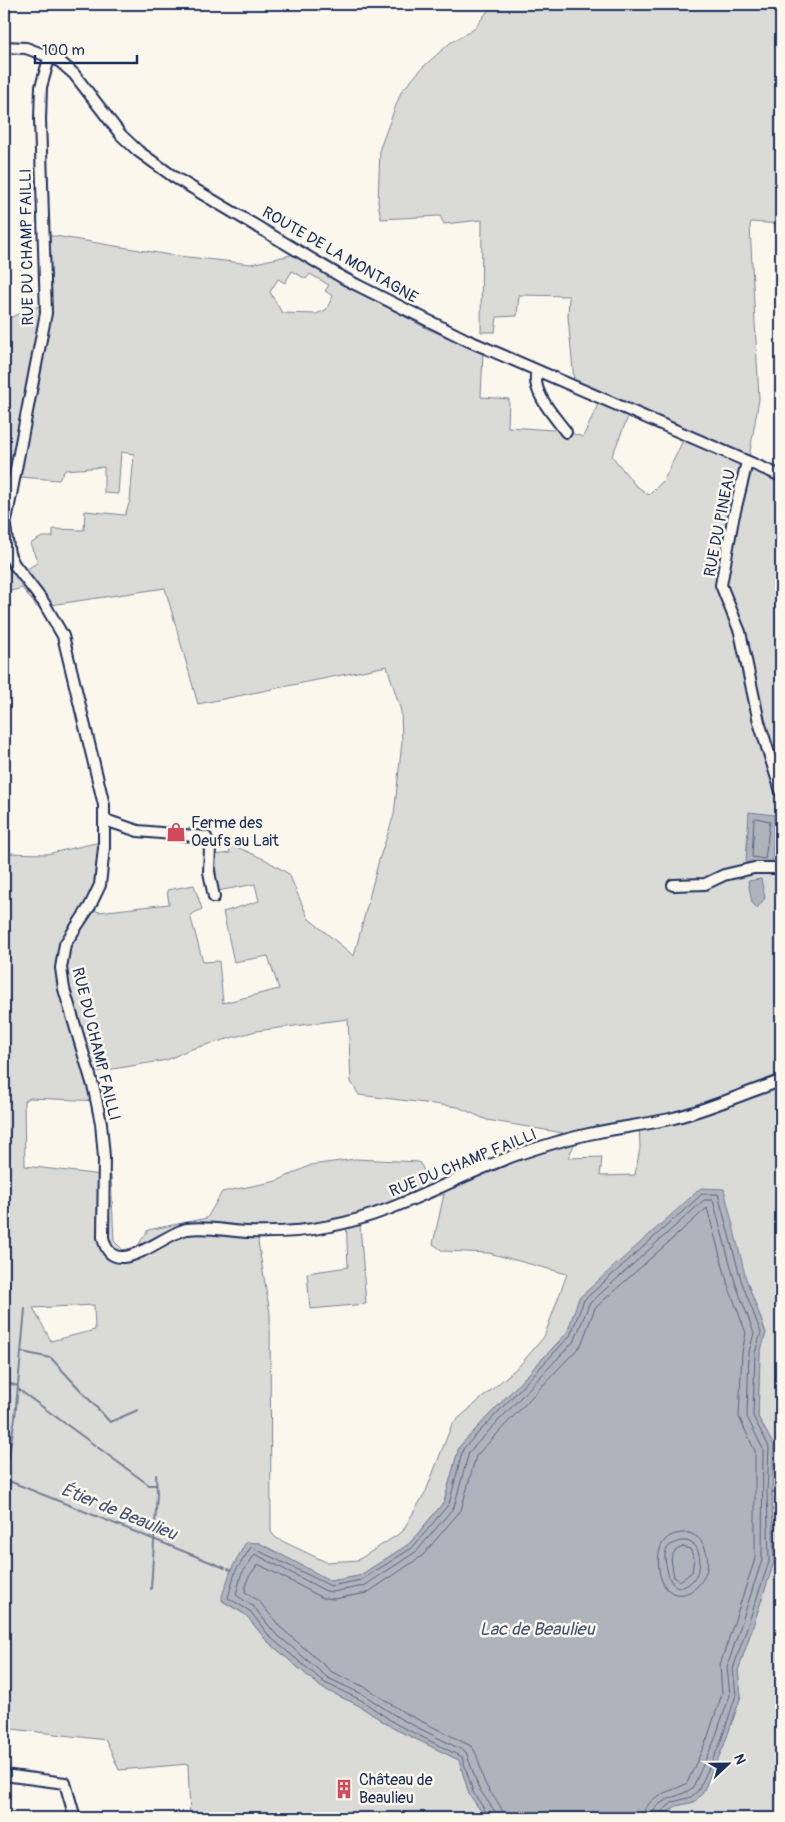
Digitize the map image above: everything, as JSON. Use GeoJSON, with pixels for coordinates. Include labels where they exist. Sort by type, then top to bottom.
{"type":"FeatureCollection","features":[{"type":"Feature","properties":{"kind":"street","name":"ROUTE DE LA MONTAGNE"},"geometry":{"type":"LineString","coordinates":[[4,47],[26,48],[50,55],[74,74],[121,135],[138,151],[174,177],[365,290],[537,371],[781,476]]}},
{"type":"Feature","properties":{"kind":"street","name":"RUE DU CHAMP FAILLI"},"geometry":{"type":"LineString","coordinates":[[50,55],[41,87],[41,166],[46,312],[5,526],[9,554],[14,564],[44,603],[64,636],[100,785],[105,820],[100,885],[90,906],[65,944],[61,968],[64,989],[94,1090],[101,1123],[104,1157],[104,1237],[112,1254],[122,1257],[135,1256],[168,1235],[190,1229],[284,1233],[346,1223],[390,1207],[481,1168],[537,1148],[586,1135],[684,1116],[781,1081]]}},
{"type":"Feature","properties":{"kind":"street"},"geometry":{"type":"LineString","coordinates":[[537,371],[536,381],[543,399],[566,432]]}},
{"type":"Feature","properties":{"kind":"street","name":"RUE DU PINEAU"},"geometry":{"type":"LineString","coordinates":[[747,462],[733,519],[722,585],[740,632],[759,722],[781,791]]}},
{"type":"Feature","properties":{"kind":"street"},"geometry":{"type":"LineString","coordinates":[[105,820],[138,830],[206,837],[210,847],[209,872],[214,897]]}},
{"type":"Feature","properties":{"kind":"street"},"geometry":{"type":"LineString","coordinates":[[673,885],[705,884],[724,875],[754,868],[781,868]]}},
{"type":"Feature","properties":{"kind":"street"},"geometry":{"type":"LineString","coordinates":[[4,1776],[65,1783],[75,1818]]}},
{"type":"Feature","properties":{"kind":"shaded area"},"geometry":{"type":"Polygon","coordinates":[[[493,4],[781,4],[781,224],[751,222],[750,226],[759,399],[749,457],[781,470],[781,1818],[660,1818],[676,1806],[694,1802],[702,1794],[724,1745],[741,1696],[738,1671],[774,1562],[772,1492],[774,1446],[758,1417],[760,1353],[766,1333],[746,1279],[579,1298],[567,1333],[459,1447],[444,1502],[409,1544],[359,1576],[331,1581],[259,1543],[246,1543],[231,1570],[222,1601],[246,1615],[266,1640],[322,1688],[358,1705],[393,1728],[459,1760],[469,1794],[486,1818],[190,1818],[188,1764],[119,1770],[106,1740],[4,1728],[4,853],[47,854],[100,842],[96,882],[87,904],[98,912],[169,904],[167,890],[194,885],[202,909],[190,915],[203,962],[219,961],[223,1003],[279,989],[268,956],[234,962],[223,912],[259,901],[255,884],[217,891],[215,855],[230,853],[228,843],[266,860],[289,874],[308,918],[354,956],[379,860],[394,815],[402,742],[401,711],[387,666],[198,704],[165,588],[37,607],[22,588],[4,593],[4,555],[6,555],[17,576],[38,562],[30,544],[42,537],[53,537],[53,529],[84,530],[85,511],[125,515],[130,501],[134,454],[121,452],[118,494],[104,493],[104,467],[65,470],[59,480],[6,476],[4,489],[4,320],[41,305],[39,236],[55,236],[170,255],[251,264],[291,255],[304,247],[363,281],[357,291],[426,328],[483,353],[481,397],[509,399],[508,427],[553,430],[556,428],[583,437],[599,402],[628,417],[612,456],[635,485],[649,495],[664,480],[688,430],[574,381],[568,317],[569,296],[519,295],[517,316],[497,317],[495,332],[481,332],[482,220],[444,224],[440,216],[381,219],[378,202],[380,148],[401,92],[423,67],[450,43],[474,29],[493,4]],[[292,271],[285,283],[278,279],[270,292],[282,313],[316,314],[326,310],[333,296],[325,291],[329,285],[310,274],[306,279],[292,271]],[[348,1019],[256,1031],[188,1050],[167,1060],[95,1072],[101,1101],[30,1098],[24,1101],[25,1166],[111,1176],[114,1241],[123,1250],[137,1247],[148,1230],[207,1218],[222,1192],[277,1181],[311,1165],[355,1159],[419,1162],[432,1183],[563,1133],[487,1120],[458,1107],[359,1095],[351,1082],[348,1019]],[[639,1120],[581,1130],[568,1158],[602,1157],[600,1176],[635,1175],[640,1148],[639,1120]],[[444,1194],[360,1224],[366,1304],[310,1309],[307,1273],[348,1267],[346,1217],[293,1226],[260,1229],[258,1242],[270,1313],[271,1532],[276,1538],[326,1562],[358,1560],[402,1532],[426,1491],[452,1424],[520,1365],[544,1337],[567,1274],[489,1253],[443,1251],[433,1244],[444,1194]],[[94,1305],[33,1308],[51,1341],[95,1330],[94,1305]]]}},
{"type":"Feature","properties":{"kind":"water"},"geometry":{"type":"Polygon","coordinates":[[[749,812],[775,815],[772,865],[746,862],[749,812]]]}},
{"type":"Feature","properties":{"kind":"water"},"geometry":{"type":"Polygon","coordinates":[[[761,879],[765,898],[757,908],[752,903],[748,881],[761,879]]]}},
{"type":"Feature","properties":{"kind":"water","name":"Lac de Beaulieu"},"geometry":{"type":"Polygon","coordinates":[[[701,1188],[724,1189],[746,1279],[766,1333],[760,1353],[758,1417],[774,1446],[772,1492],[774,1562],[738,1671],[741,1696],[724,1745],[702,1794],[694,1802],[676,1806],[660,1818],[486,1818],[469,1794],[459,1760],[393,1728],[358,1705],[322,1688],[266,1640],[246,1615],[222,1600],[222,1596],[231,1570],[246,1542],[259,1543],[331,1581],[359,1576],[409,1544],[444,1502],[459,1447],[567,1333],[579,1298],[701,1188]]]}},
{"type":"Feature","properties":{"kind":"waterway"},"geometry":{"type":"LineString","coordinates":[[5,1478],[15,1418],[25,1309]]}},
{"type":"Feature","properties":{"kind":"waterway"},"geometry":{"type":"LineString","coordinates":[[22,1352],[51,1358],[110,1422],[138,1410]]}},
{"type":"Feature","properties":{"kind":"waterway"},"geometry":{"type":"LineString","coordinates":[[4,1382],[18,1386]]}},
{"type":"Feature","properties":{"kind":"waterway"},"geometry":{"type":"LineString","coordinates":[[18,1389],[149,1485],[156,1485]]}},
{"type":"Feature","properties":{"kind":"waterway"},"geometry":{"type":"LineString","coordinates":[[151,1589],[157,1494],[156,1475]]}},
{"type":"Feature","properties":{"kind":"waterway","name":"Étier de Beaulieu"},"geometry":{"type":"LineString","coordinates":[[4,1479],[225,1568]]}},
{"type":"Feature","properties":{"kind":"waterway"},"geometry":{"type":"LineString","coordinates":[[4,1506],[10,1482]]}},
{"type":"Feature","properties":{"kind":"waterway"},"geometry":{"type":"LineString","coordinates":[[772,1492],[781,1491]]}},
{"type":"Feature","properties":{"kind":"place","name":"Ferme des Oeufs au Lait"},"geometry":{"type":"Point","coordinates":[176,832]}},
{"type":"Feature","properties":{"kind":"place","name":"Château de Beaulieu"},"geometry":{"type":"Point","coordinates":[344,1789]}}]}
